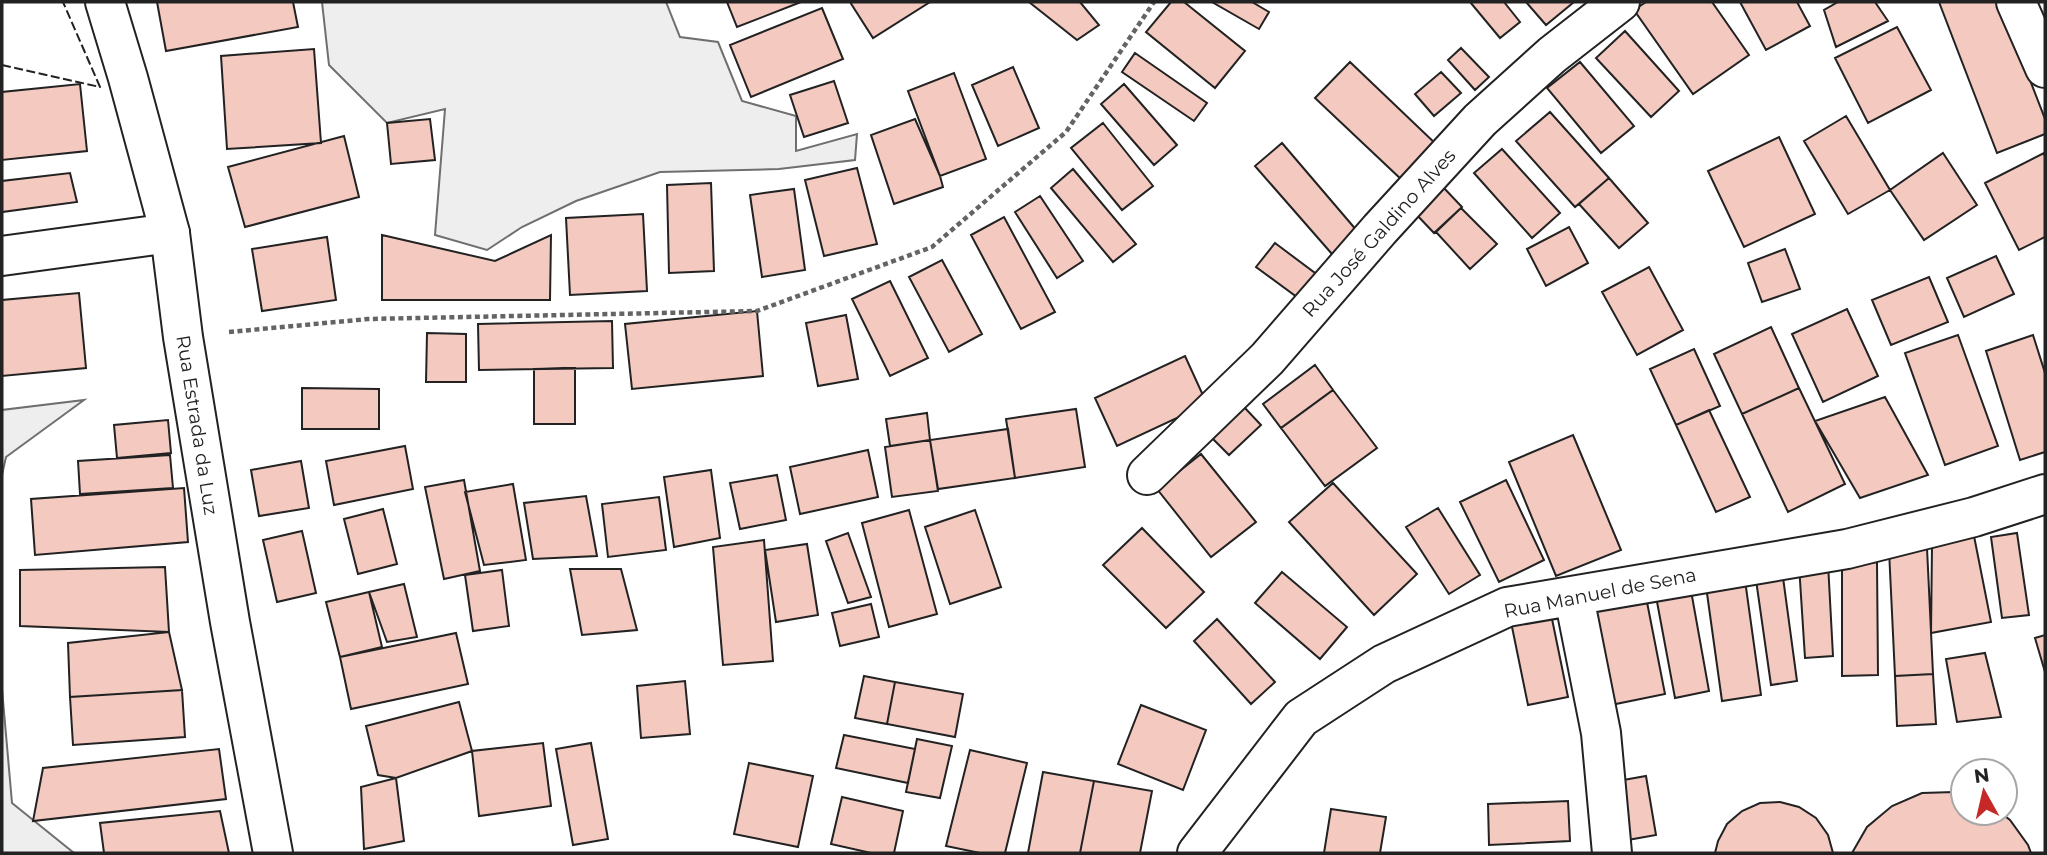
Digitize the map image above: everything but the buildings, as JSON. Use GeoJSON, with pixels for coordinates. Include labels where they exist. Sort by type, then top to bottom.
{"type":"FeatureCollection","features":[{"type":"Feature","properties":{"kind":"street","name":"Rua Estrada da Luz"},"geometry":{"type":"LineString","coordinates":[[105,2],[170,233],[183,337],[230,622],[273,853]]}},
{"type":"Feature","properties":{"kind":"street","name":"Rua José Galdino Alves"},"geometry":{"type":"LineString","coordinates":[[1147,475],[1267,359],[1380,229],[1480,120],[1552,55],[1620,2]]}},
{"type":"Feature","properties":{"kind":"street"},"geometry":{"type":"LineString","coordinates":[[2016,2],[2045,68]]}},
{"type":"Feature","properties":{"kind":"street"},"geometry":{"type":"LineString","coordinates":[[2,256],[170,233]]}},
{"type":"Feature","properties":{"kind":"street","name":"Rua Manuel de Sena"},"geometry":{"type":"LineString","coordinates":[[1197,853],[1301,718],[1384,664],[1507,607],[1847,549],[1974,517],[2045,494]]}},
{"type":"Feature","properties":{"kind":"street"},"geometry":{"type":"LineString","coordinates":[[1574,597],[1601,733],[1612,853]]}},
{"type":"Feature","properties":{"kind":"path"},"geometry":{"type":"LineString","coordinates":[[183,337],[368,319],[757,312],[932,247],[1066,132],[1154,2]]}},
{"type":"Feature","properties":{"kind":"shaded area"},"geometry":{"type":"Polygon","coordinates":[[[322,2],[666,2],[680,37],[718,42],[742,101],[796,116],[796,151],[857,134],[855,160],[779,169],[660,172],[576,201],[522,227],[487,250],[435,235],[445,109],[387,123],[329,65],[322,2]]]}},
{"type":"Feature","properties":{"kind":"shaded area"},"geometry":{"type":"Polygon","coordinates":[[[84,400],[6,457],[2,475],[2,410],[84,400]]]}},
{"type":"Feature","properties":{"kind":"shaded area"},"geometry":{"type":"Polygon","coordinates":[[[2,689],[12,803],[74,853],[2,853],[2,689]]]}},
{"type":"Feature","properties":{"kind":"fence"},"geometry":{"type":"LineString","coordinates":[[2,65],[100,87],[63,2]]}}]}
